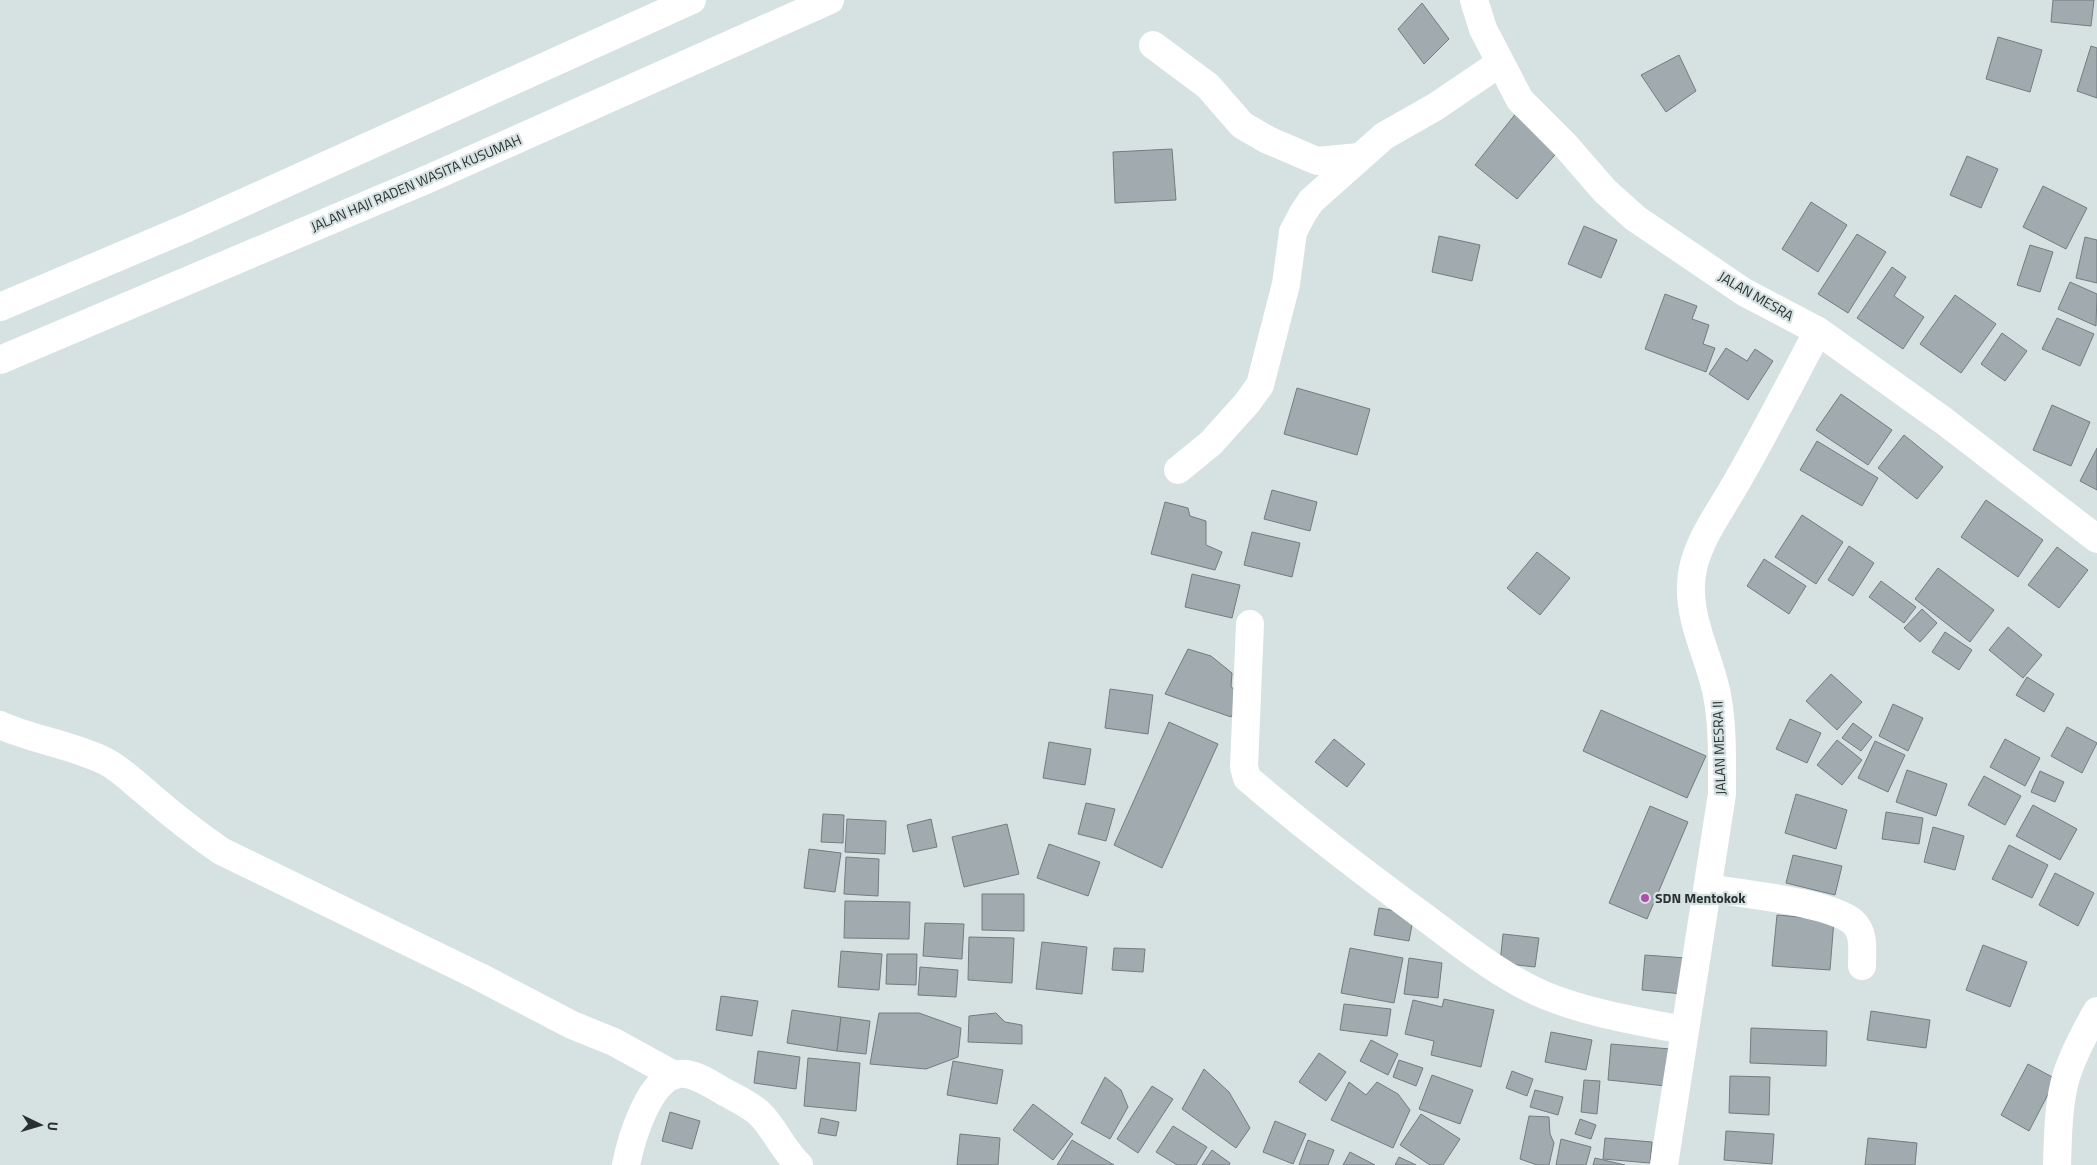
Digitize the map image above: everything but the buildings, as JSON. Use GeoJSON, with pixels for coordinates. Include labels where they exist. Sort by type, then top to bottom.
{"type":"FeatureCollection","features":[{"type":"Feature","properties":{"kind":"main road"},"geometry":{"type":"LineString","coordinates":[[0,307],[186,228],[692,0]]}},
{"type":"Feature","properties":{"kind":"main road","name":"JALAN HAJI RADEN WASITA KUSUMAH"},"geometry":{"type":"LineString","coordinates":[[0,360],[428,179],[830,0]]}},
{"type":"Feature","properties":{"kind":"main road","name":"JALAN MESRA"},"geometry":{"type":"LineString","coordinates":[[1474,0],[1483,29],[1520,100],[1564,145],[1604,191],[1635,218],[1744,292],[1818,331],[1944,421],[2097,539]]}},
{"type":"Feature","properties":{"kind":"main road"},"geometry":{"type":"LineString","coordinates":[[1153,45],[1208,86],[1242,125],[1268,140],[1318,161],[1359,157]]}},
{"type":"Feature","properties":{"kind":"main road"},"geometry":{"type":"LineString","coordinates":[[1178,470],[1211,442],[1247,403],[1260,385],[1286,284],[1293,232],[1311,201],[1384,136],[1435,107],[1500,63]]}},
{"type":"Feature","properties":{"kind":"main road","name":"JALAN MESRA II"},"geometry":{"type":"LineString","coordinates":[[1664,1165],[1722,794],[1722,737],[1717,694],[1699,636],[1691,586],[1692,574],[1696,557],[1715,519],[1739,480],[1818,331]]}},
{"type":"Feature","properties":{"kind":"main road"},"geometry":{"type":"LineString","coordinates":[[1250,624],[1244,767],[1247,778],[1284,810],[1383,886],[1476,955],[1522,984],[1561,1002],[1630,1020],[1684,1030]]}},
{"type":"Feature","properties":{"kind":"main road"},"geometry":{"type":"LineString","coordinates":[[0,725],[28,736],[89,754],[106,762],[221,851],[480,977],[572,1025],[614,1042],[674,1075]]}},
{"type":"Feature","properties":{"kind":"main road"},"geometry":{"type":"LineString","coordinates":[[1708,888],[1827,908],[1854,923],[1862,939],[1862,966]]}},
{"type":"Feature","properties":{"kind":"main road"},"geometry":{"type":"LineString","coordinates":[[2056,1165],[2059,1113],[2066,1078],[2083,1035],[2097,1011]]}},
{"type":"Feature","properties":{"kind":"main road"},"geometry":{"type":"LineString","coordinates":[[626,1165],[636,1129],[653,1093],[669,1077],[682,1074],[696,1077],[758,1112],[769,1124],[790,1156],[799,1165]]}},
{"type":"Feature","properties":{"kind":"place","name":"SDN Mentokok"},"geometry":{"type":"Point","coordinates":[1645,898]}}]}
